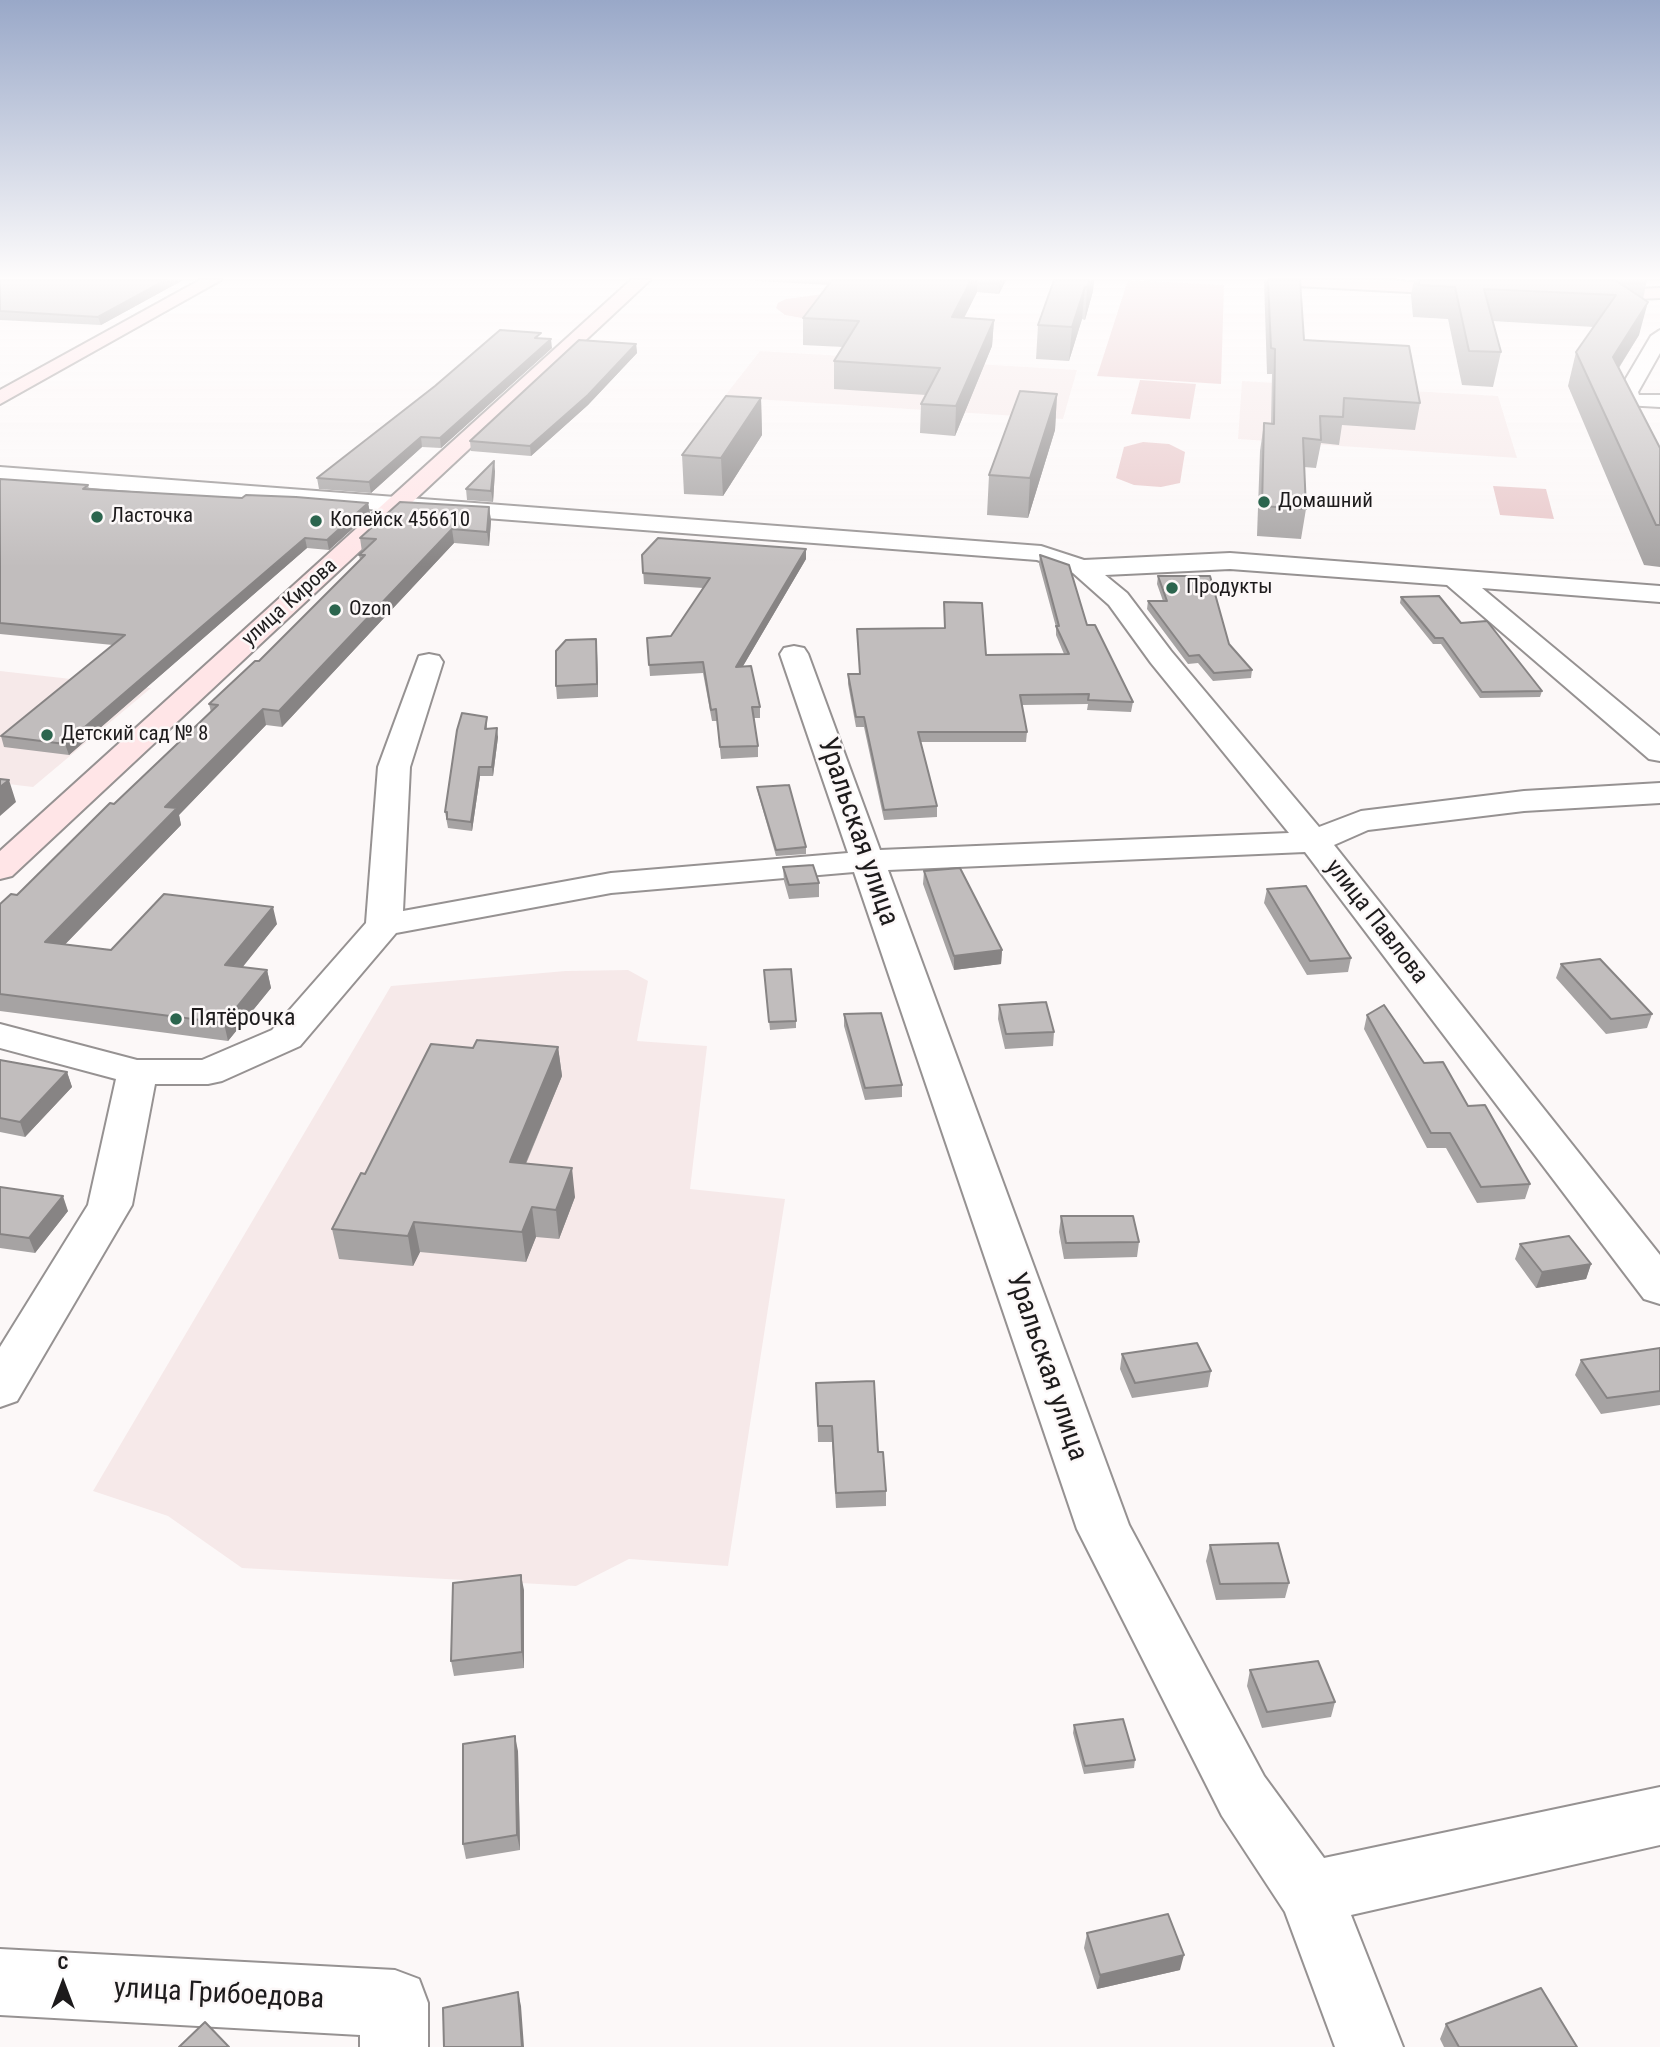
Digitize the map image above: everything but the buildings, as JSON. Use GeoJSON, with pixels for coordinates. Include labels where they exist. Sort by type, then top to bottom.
{"type":"FeatureCollection","features":[{"type":"Feature","properties":{"kind":"main road"},"geometry":{"type":"LineString","coordinates":[[0,398],[41,376]]}},
{"type":"Feature","properties":{"kind":"main road","name":"улица Кирова"},"geometry":{"type":"LineString","coordinates":[[0,869],[539,376]]}},
{"type":"Feature","properties":{"kind":"street"},"geometry":{"type":"LineString","coordinates":[[1638,376],[1628,392],[1632,401],[1660,401]]}},
{"type":"Feature","properties":{"kind":"street"},"geometry":{"type":"LineString","coordinates":[[0,474],[1041,553],[1082,568],[1230,561],[1660,594]]}},
{"type":"Feature","properties":{"kind":"street","name":"улица Павлова"},"geometry":{"type":"LineString","coordinates":[[1082,568],[1118,599],[1161,657],[1314,842],[1660,1287]]}},
{"type":"Feature","properties":{"kind":"street"},"geometry":{"type":"LineString","coordinates":[[1454,578],[1660,751]]}},
{"type":"Feature","properties":{"kind":"street","name":"Уральская улица"},"geometry":{"type":"LineString","coordinates":[[794,654],[1104,1529],[1243,1796],[1310,1893],[1369,2047]]}},
{"type":"Feature","properties":{"kind":"street"},"geometry":{"type":"LineString","coordinates":[[0,1036],[136,1072],[208,1072],[286,1038],[384,925],[394,766],[429,662]]}},
{"type":"Feature","properties":{"kind":"street"},"geometry":{"type":"LineString","coordinates":[[384,925],[611,883],[867,861],[1314,842],[1361,821],[1524,801],[1660,793]]}},
{"type":"Feature","properties":{"kind":"street"},"geometry":{"type":"LineString","coordinates":[[0,1388],[110,1205],[136,1072]]}},
{"type":"Feature","properties":{"kind":"street"},"geometry":{"type":"LineString","coordinates":[[1310,1893],[1660,1816]]}},
{"type":"Feature","properties":{"kind":"street","name":"улица Грибоедова"},"geometry":{"type":"LineString","coordinates":[[0,1982],[395,2003],[394,2047]]}},
{"type":"Feature","properties":{"kind":"shaded area"},"geometry":{"type":"Polygon","coordinates":[[[741,376],[1075,376],[1063,419],[724,397],[741,376]]]}},
{"type":"Feature","properties":{"kind":"shaded area"},"geometry":{"type":"Polygon","coordinates":[[[1097,376],[1221,376],[1221,384],[1097,376]]]}},
{"type":"Feature","properties":{"kind":"shaded area"},"geometry":{"type":"Polygon","coordinates":[[[1140,380],[1196,384],[1190,419],[1131,414],[1140,380]]]}},
{"type":"Feature","properties":{"kind":"shaded area"},"geometry":{"type":"Polygon","coordinates":[[[1242,381],[1498,396],[1517,458],[1238,439],[1242,381]]]}},
{"type":"Feature","properties":{"kind":"shaded area"},"geometry":{"type":"Polygon","coordinates":[[[1143,442],[1169,444],[1185,452],[1180,483],[1161,487],[1134,485],[1116,478],[1124,447],[1143,442]]]}},
{"type":"Feature","properties":{"kind":"shaded area"},"geometry":{"type":"Polygon","coordinates":[[[1493,486],[1546,489],[1554,519],[1500,515],[1493,486]]]}},
{"type":"Feature","properties":{"kind":"shaded area","name":"Детский сад № 8"},"geometry":{"type":"Polygon","coordinates":[[[0,671],[151,688],[33,787],[0,783],[0,671]]]}},
{"type":"Feature","properties":{"kind":"shaded area"},"geometry":{"type":"Polygon","coordinates":[[[628,970],[648,981],[637,1041],[707,1046],[690,1189],[785,1199],[728,1566],[629,1559],[576,1586],[242,1568],[168,1516],[93,1491],[391,986],[566,971],[628,970]]]}},
{"type":"Feature","properties":{"kind":"place","name":"Домашний"},"geometry":{"type":"Point","coordinates":[1264,502]}},
{"type":"Feature","properties":{"kind":"place","name":"Ласточка"},"geometry":{"type":"Point","coordinates":[97,517]}},
{"type":"Feature","properties":{"kind":"place","name":"Копейск 456610"},"geometry":{"type":"Point","coordinates":[316,521]}},
{"type":"Feature","properties":{"kind":"place","name":"Продукты"},"geometry":{"type":"Point","coordinates":[1172,588]}},
{"type":"Feature","properties":{"kind":"place","name":"Ozon"},"geometry":{"type":"Point","coordinates":[335,610]}},
{"type":"Feature","properties":{"kind":"place","name":"Детский сад № 8"},"geometry":{"type":"Point","coordinates":[47,735]}},
{"type":"Feature","properties":{"kind":"place","name":"Пятёрочка"},"geometry":{"type":"Point","coordinates":[176,1019]}}]}
